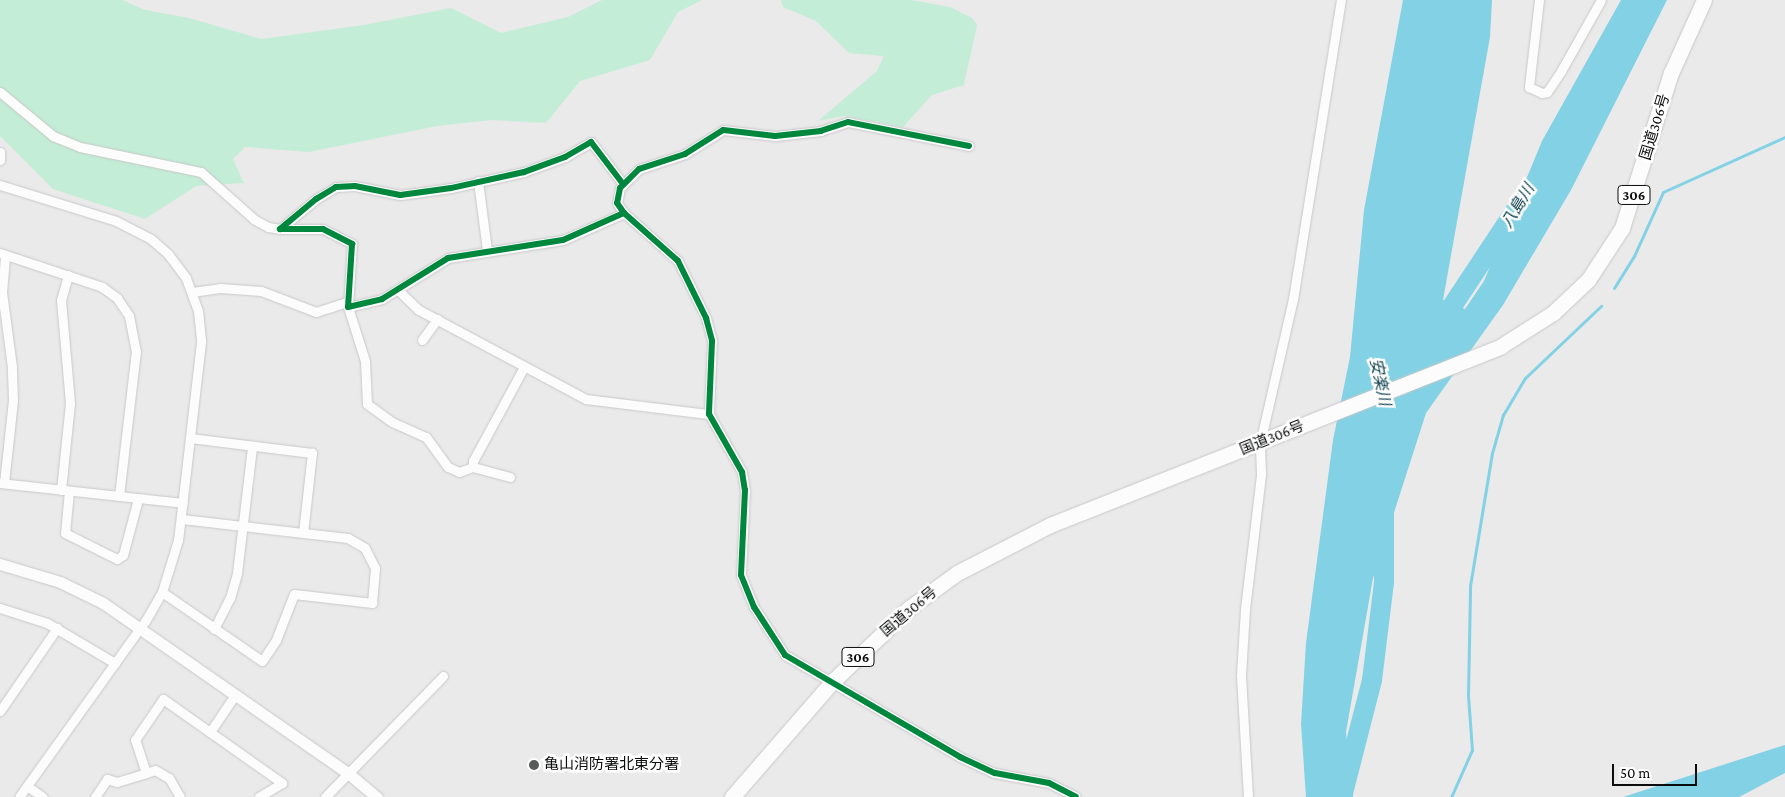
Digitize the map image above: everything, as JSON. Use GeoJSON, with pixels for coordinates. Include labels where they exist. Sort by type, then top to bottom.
{"type":"FeatureCollection","features":[{"type":"Feature","properties":{"kind":"highway","name":"国道306号"},"geometry":{"type":"LineString","coordinates":[[732,797],[833,682],[909,608],[957,574],[1009,544],[1050,525],[1501,346],[1557,309],[1588,280],[1612,245],[1629,210],[1671,73],[1704,0]]}},
{"type":"Feature","properties":{"kind":"street"},"geometry":{"type":"LineString","coordinates":[[1248,797],[1241,675],[1245,609],[1260,474],[1293,299],[1341,0]]}},
{"type":"Feature","properties":{"kind":"street"},"geometry":{"type":"LineString","coordinates":[[1539,0],[1529,87],[1542,93],[1547,92],[1561,71],[1601,0]]}},
{"type":"Feature","properties":{"kind":"street"},"geometry":{"type":"LineString","coordinates":[[0,92],[53,136],[80,147],[202,172],[255,220],[268,228],[323,229],[352,244],[347,305],[365,361],[367,404],[392,422],[426,438],[448,466],[459,472],[472,467],[510,477]]}},
{"type":"Feature","properties":{"kind":"street"},"geometry":{"type":"LineString","coordinates":[[969,146],[848,122],[821,130],[775,136],[723,130],[685,154],[640,169],[623,184],[617,202],[624,213],[678,261],[706,318],[712,341],[709,414],[742,472],[745,490],[741,575],[754,608],[785,656],[994,773],[1049,783],[1076,797]]}},
{"type":"Feature","properties":{"kind":"street"},"geometry":{"type":"LineString","coordinates":[[280,229],[316,199],[336,187],[356,186],[400,195],[502,178],[552,163],[591,142],[623,184]]}},
{"type":"Feature","properties":{"kind":"street"},"geometry":{"type":"LineString","coordinates":[[0,152],[0,160]]}},
{"type":"Feature","properties":{"kind":"street"},"geometry":{"type":"LineString","coordinates":[[478,181],[487,250]]}},
{"type":"Feature","properties":{"kind":"street"},"geometry":{"type":"LineString","coordinates":[[0,185],[136,229],[168,254],[192,292],[201,342],[182,519],[174,559],[162,592],[139,629],[19,797]]}},
{"type":"Feature","properties":{"kind":"street"},"geometry":{"type":"LineString","coordinates":[[192,292],[220,288],[261,291],[316,312],[382,299],[448,258],[487,250],[563,240],[624,213]]}},
{"type":"Feature","properties":{"kind":"street"},"geometry":{"type":"LineString","coordinates":[[119,496],[136,351],[133,324],[124,307],[110,292],[68,275],[3,254],[3,300],[12,367],[13,400],[2,483],[183,504]]}},
{"type":"Feature","properties":{"kind":"street"},"geometry":{"type":"LineString","coordinates":[[68,275],[62,300],[70,403],[65,491],[65,533],[117,559],[123,555],[138,499]]}},
{"type":"Feature","properties":{"kind":"street"},"geometry":{"type":"LineString","coordinates":[[398,290],[419,310],[586,399],[709,414]]}},
{"type":"Feature","properties":{"kind":"street"},"geometry":{"type":"LineString","coordinates":[[422,340],[437,319]]}},
{"type":"Feature","properties":{"kind":"street"},"geometry":{"type":"LineString","coordinates":[[472,467],[473,461],[524,367]]}},
{"type":"Feature","properties":{"kind":"street"},"geometry":{"type":"LineString","coordinates":[[190,438],[252,447],[312,452],[303,533]]}},
{"type":"Feature","properties":{"kind":"street"},"geometry":{"type":"LineString","coordinates":[[214,630],[233,588],[243,527],[252,447]]}},
{"type":"Feature","properties":{"kind":"street"},"geometry":{"type":"LineString","coordinates":[[162,592],[214,630],[262,661],[276,640],[294,594],[372,603],[375,568],[366,548],[348,538],[182,519]]}},
{"type":"Feature","properties":{"kind":"street"},"geometry":{"type":"LineString","coordinates":[[0,564],[41,574],[79,590],[139,629],[348,773],[376,797]]}},
{"type":"Feature","properties":{"kind":"street"},"geometry":{"type":"LineString","coordinates":[[0,608],[32,616],[57,628],[115,663]]}},
{"type":"Feature","properties":{"kind":"street"},"geometry":{"type":"LineString","coordinates":[[0,711],[57,628]]}},
{"type":"Feature","properties":{"kind":"street"},"geometry":{"type":"LineString","coordinates":[[325,797],[443,676]]}},
{"type":"Feature","properties":{"kind":"street"},"geometry":{"type":"LineString","coordinates":[[210,732],[235,696]]}},
{"type":"Feature","properties":{"kind":"street"},"geometry":{"type":"LineString","coordinates":[[146,773],[135,740],[163,699],[282,783],[259,797]]}},
{"type":"Feature","properties":{"kind":"street"},"geometry":{"type":"LineString","coordinates":[[95,797],[107,779],[117,782],[155,770],[169,778],[180,797]]}},
{"type":"Feature","properties":{"kind":"street"},"geometry":{"type":"LineString","coordinates":[[28,786],[43,797]]}},
{"type":"Feature","properties":{"kind":"green space"},"geometry":{"type":"Polygon","coordinates":[[[0,0],[122,0],[145,10],[189,18],[261,39],[364,25],[451,8],[501,33],[568,17],[602,0],[702,0],[678,12],[650,60],[580,81],[546,123],[492,120],[437,126],[309,152],[245,147],[233,159],[244,183],[196,186],[145,219],[53,189],[0,136],[0,0]]]}},
{"type":"Feature","properties":{"kind":"green space"},"geometry":{"type":"Polygon","coordinates":[[[781,0],[911,0],[950,7],[972,18],[977,25],[964,85],[932,95],[903,127],[844,116],[818,121],[877,71],[884,56],[849,53],[816,21],[783,7],[781,0]]]}},
{"type":"Feature","properties":{"kind":"water"},"geometry":{"type":"Polygon","coordinates":[[[1403,0],[1492,0],[1490,37],[1443,300],[1465,309],[1484,281],[1542,141],[1621,0],[1667,0],[1571,190],[1503,305],[1426,413],[1373,578],[1346,732],[1353,797],[1306,797],[1301,724],[1306,643],[1333,440],[1350,357],[1364,210],[1403,0]]]}},
{"type":"Feature","properties":{"kind":"water"},"geometry":{"type":"Polygon","coordinates":[[[1785,745],[1785,773],[1739,797],[1623,797],[1785,745]]]}},
{"type":"Feature","properties":{"kind":"waterway"},"geometry":{"type":"LineString","coordinates":[[1614,288],[1634,256],[1663,192],[1785,137]]}},
{"type":"Feature","properties":{"kind":"waterway","name":"八島川"},"geometry":{"type":"LineString","coordinates":[[1439,326],[1521,202]]}},
{"type":"Feature","properties":{"kind":"waterway"},"geometry":{"type":"LineString","coordinates":[[1451,797],[1472,750],[1468,695],[1470,586],[1492,453],[1503,415],[1525,378],[1601,306]]}},
{"type":"Feature","properties":{"kind":"waterway","name":"安楽川"},"geometry":{"type":"LineString","coordinates":[[1342,797],[1372,680],[1384,582],[1384,514]]}},
{"type":"Feature","properties":{"kind":"cycle path"},"geometry":{"type":"LineString","coordinates":[[969,146],[848,122],[821,131],[775,136],[723,130],[685,154],[639,169],[620,188],[617,203],[624,213],[678,261],[706,318],[712,341],[709,414],[742,472],[745,490],[741,575],[754,607],[785,655],[960,757],[995,773],[1049,783],[1076,797]]}},
{"type":"Feature","properties":{"kind":"cycle path"},"geometry":{"type":"LineString","coordinates":[[623,184],[591,142],[565,157],[524,172],[451,188],[400,195],[355,186],[336,187],[316,199],[280,229],[323,229],[352,244],[348,307],[382,299],[448,258],[563,240],[624,213]]}},
{"type":"Feature","properties":{"kind":"place","name":"亀山消防署北東分署"},"geometry":{"type":"Point","coordinates":[534,765]}}]}
